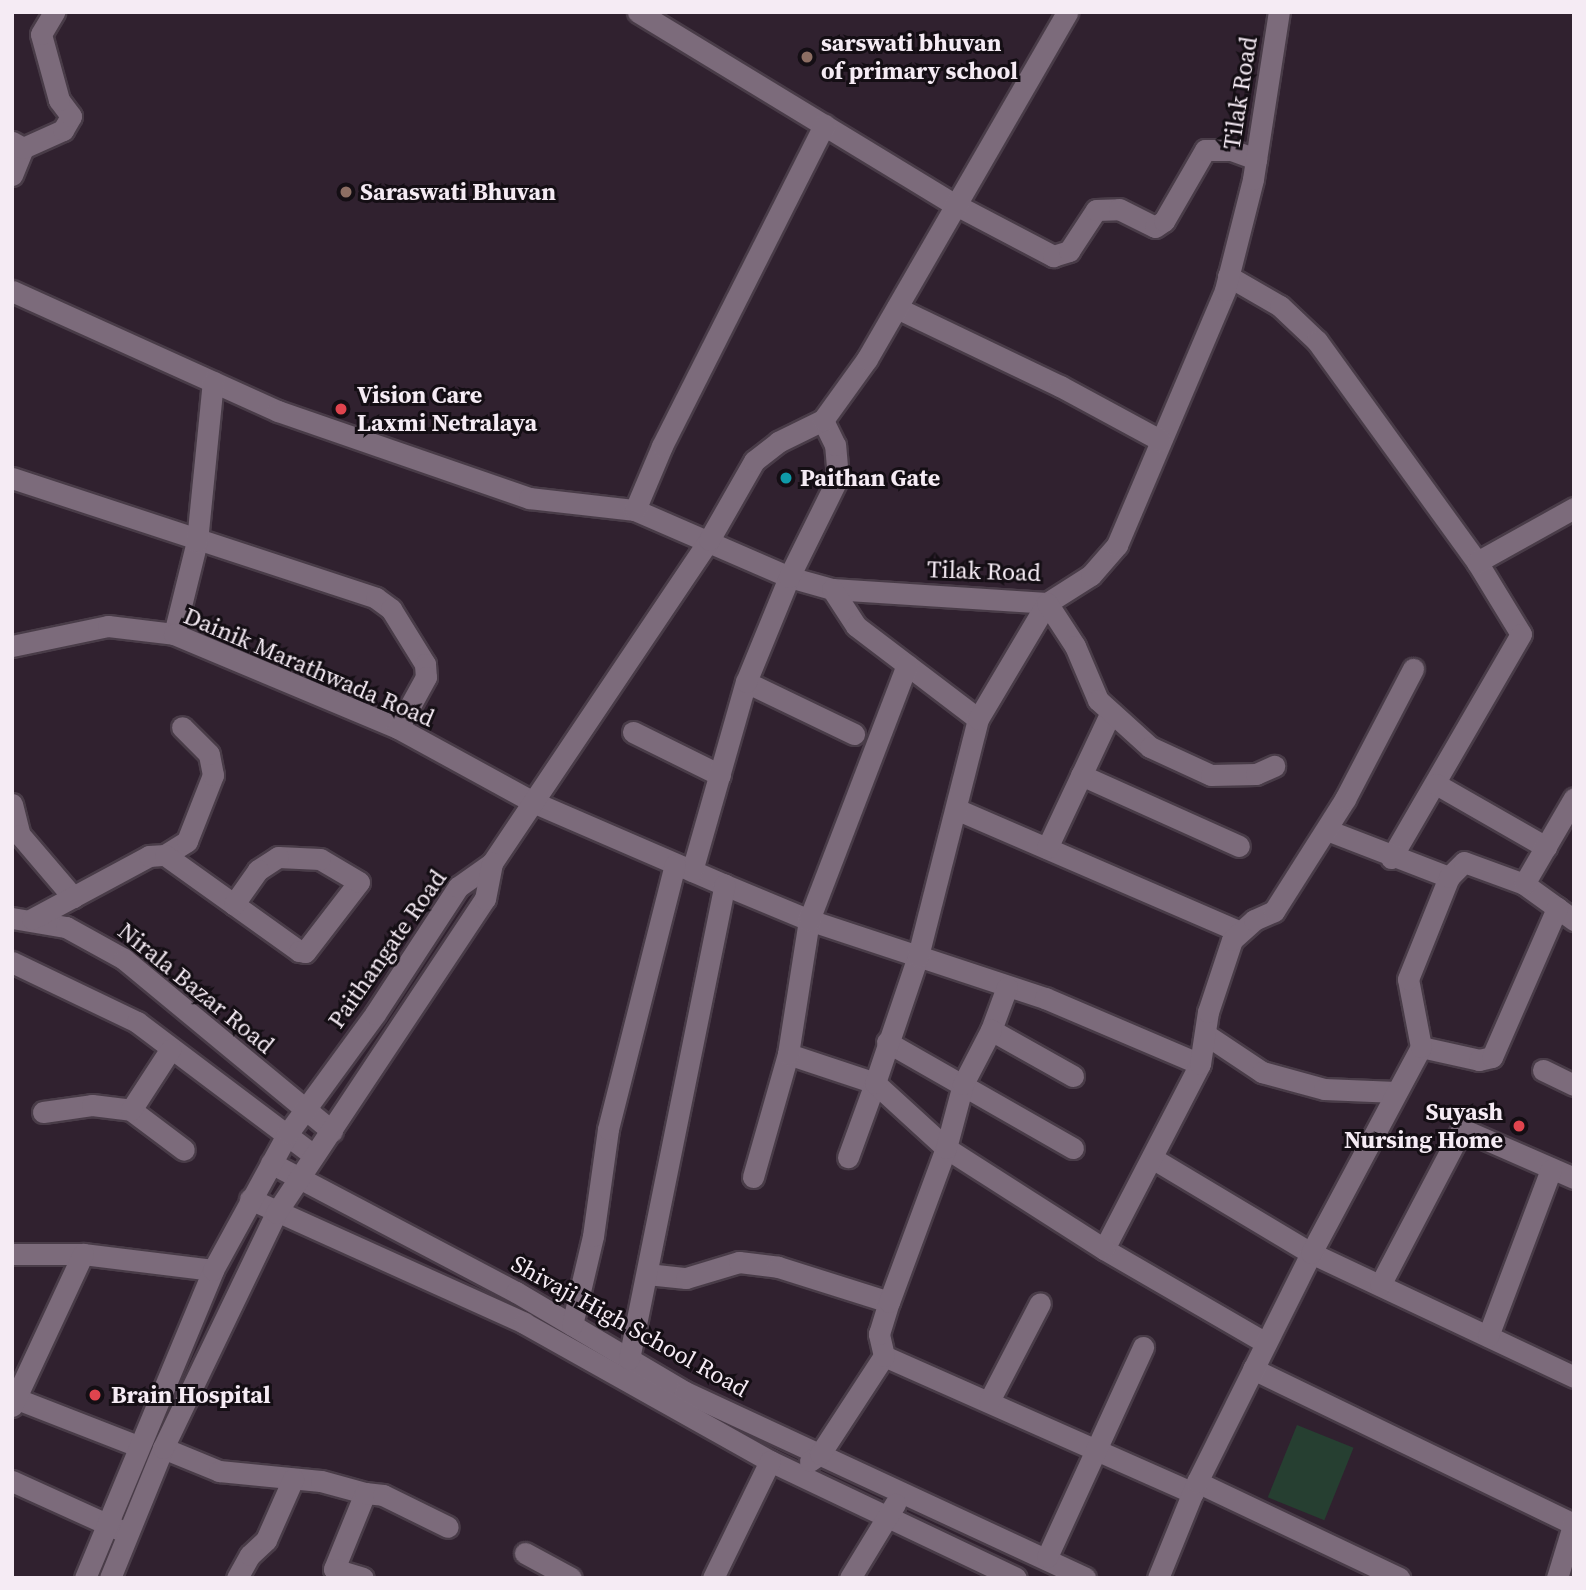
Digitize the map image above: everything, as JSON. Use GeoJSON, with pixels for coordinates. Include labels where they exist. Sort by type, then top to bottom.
{"type":"FeatureCollection","features":[{"type":"Feature","properties":{"kind":"street"},"geometry":{"type":"LineString","coordinates":[[12,175],[18,145],[63,130],[71,116],[59,100],[41,34],[54,12]]}},
{"type":"Feature","properties":{"kind":"street"},"geometry":{"type":"LineString","coordinates":[[638,12],[956,205],[1053,256],[1069,251],[1096,210],[1119,209],[1155,227],[1164,221],[1205,150],[1231,150],[1256,159]]}},
{"type":"Feature","properties":{"kind":"street"},"geometry":{"type":"LineString","coordinates":[[492,863],[709,540],[763,452],[823,420],[897,308],[1067,12]]}},
{"type":"Feature","properties":{"kind":"street","name":"Tilak Road"},"geometry":{"type":"LineString","coordinates":[[12,291],[278,411],[530,498],[635,510],[789,577],[832,589],[1047,603],[1105,563],[1117,545],[1228,276],[1256,159],[1279,12]]}},
{"type":"Feature","properties":{"kind":"street"},"geometry":{"type":"LineString","coordinates":[[635,510],[662,446],[824,125]]}},
{"type":"Feature","properties":{"kind":"street"},"geometry":{"type":"LineString","coordinates":[[1228,276],[1280,306],[1317,341],[1477,562],[1521,634],[1391,858]]}},
{"type":"Feature","properties":{"kind":"street"},"geometry":{"type":"LineString","coordinates":[[897,308],[1060,386],[1160,440]]}},
{"type":"Feature","properties":{"kind":"street"},"geometry":{"type":"LineString","coordinates":[[174,635],[197,541],[213,382]]}},
{"type":"Feature","properties":{"kind":"street"},"geometry":{"type":"LineString","coordinates":[[572,1325],[593,1236],[608,1129],[684,868],[720,775],[746,682],[789,577],[838,478],[835,444],[823,420]]}},
{"type":"Feature","properties":{"kind":"street"},"geometry":{"type":"LineString","coordinates":[[12,478],[376,598],[391,609],[425,664],[426,677],[398,729]]}},
{"type":"Feature","properties":{"kind":"street"},"geometry":{"type":"LineString","coordinates":[[1477,562],[1574,509]]}},
{"type":"Feature","properties":{"kind":"street"},"geometry":{"type":"LineString","coordinates":[[832,589],[856,626],[978,719]]}},
{"type":"Feature","properties":{"kind":"street"},"geometry":{"type":"LineString","coordinates":[[848,1157],[918,956],[978,719],[1047,603],[1075,646],[1098,700],[1150,747],[1211,775],[1256,774],[1274,765]]}},
{"type":"Feature","properties":{"kind":"street","name":"Dainik Marathwada Road"},"geometry":{"type":"LineString","coordinates":[[12,646],[108,626],[174,635],[398,729],[533,802],[684,868],[809,920],[1045,998],[1200,1065]]}},
{"type":"Feature","properties":{"kind":"street"},"geometry":{"type":"LineString","coordinates":[[753,1177],[788,1054],[809,920],[907,665]]}},
{"type":"Feature","properties":{"kind":"street"},"geometry":{"type":"LineString","coordinates":[[1104,1250],[1200,1065],[1205,1034],[1232,940],[1254,920],[1274,911],[1327,830],[1413,669]]}},
{"type":"Feature","properties":{"kind":"street"},"geometry":{"type":"LineString","coordinates":[[746,682],[854,734]]}},
{"type":"Feature","properties":{"kind":"street"},"geometry":{"type":"LineString","coordinates":[[1047,848],[1111,712]]}},
{"type":"Feature","properties":{"kind":"street"},"geometry":{"type":"LineString","coordinates":[[22,919],[73,897],[149,856],[165,855],[187,841],[213,775],[209,754],[182,727]]}},
{"type":"Feature","properties":{"kind":"street"},"geometry":{"type":"LineString","coordinates":[[634,732],[720,775]]}},
{"type":"Feature","properties":{"kind":"street"},"geometry":{"type":"LineString","coordinates":[[1082,775],[1239,846]]}},
{"type":"Feature","properties":{"kind":"street"},"geometry":{"type":"LineString","coordinates":[[1436,784],[1546,847]]}},
{"type":"Feature","properties":{"kind":"street"},"geometry":{"type":"LineString","coordinates":[[1524,884],[1574,798]]}},
{"type":"Feature","properties":{"kind":"street"},"geometry":{"type":"LineString","coordinates":[[12,804],[20,835],[73,897]]}},
{"type":"Feature","properties":{"kind":"street"},"geometry":{"type":"LineString","coordinates":[[956,809],[1241,932]]}},
{"type":"Feature","properties":{"kind":"street"},"geometry":{"type":"LineString","coordinates":[[1327,830],[1391,858],[1449,877]]}},
{"type":"Feature","properties":{"kind":"street"},"geometry":{"type":"LineString","coordinates":[[165,855],[299,951],[309,951],[359,882],[320,859],[278,857],[258,870],[234,904]]}},
{"type":"Feature","properties":{"kind":"street"},"geometry":{"type":"LineString","coordinates":[[1157,1578],[1195,1487],[1253,1369],[1311,1253],[1421,1047],[1408,979],[1449,877],[1464,862],[1524,884],[1566,914],[1492,1057],[1479,1060],[1421,1047]]}},
{"type":"Feature","properties":{"kind":"street","name":"Paithangate Road"},"geometry":{"type":"LineString","coordinates":[[110,1578],[138,1446],[213,1270],[250,1199],[303,1109],[375,1014],[458,887],[492,863]]}},
{"type":"Feature","properties":{"kind":"street","name":"Paithangate Road"},"geometry":{"type":"LineString","coordinates":[[85,1578],[119,1529],[163,1448],[276,1213],[312,1154],[332,1131],[485,900],[492,863]]}},
{"type":"Feature","properties":{"kind":"street"},"geometry":{"type":"LineString","coordinates":[[629,1359],[725,885]]}},
{"type":"Feature","properties":{"kind":"street","name":"Nirala Bazar Road"},"geometry":{"type":"LineString","coordinates":[[22,919],[66,927],[124,959],[332,1131]]}},
{"type":"Feature","properties":{"kind":"street"},"geometry":{"type":"LineString","coordinates":[[12,962],[137,1022],[170,1050],[288,1133],[312,1154]]}},
{"type":"Feature","properties":{"kind":"street"},"geometry":{"type":"LineString","coordinates":[[793,1472],[820,1454],[884,1356],[879,1334],[888,1303],[946,1148],[963,1084],[991,1030],[1007,987]]}},
{"type":"Feature","properties":{"kind":"street"},"geometry":{"type":"LineString","coordinates":[[991,1030],[1073,1076]]}},
{"type":"Feature","properties":{"kind":"street"},"geometry":{"type":"LineString","coordinates":[[1205,1034],[1262,1072],[1324,1089],[1396,1092]]}},
{"type":"Feature","properties":{"kind":"street"},"geometry":{"type":"LineString","coordinates":[[887,1042],[1073,1148]]}},
{"type":"Feature","properties":{"kind":"street"},"geometry":{"type":"LineString","coordinates":[[131,1110],[170,1050]]}},
{"type":"Feature","properties":{"kind":"street"},"geometry":{"type":"LineString","coordinates":[[788,1054],[875,1083],[946,1148],[1104,1250],[1266,1343]]}},
{"type":"Feature","properties":{"kind":"street"},"geometry":{"type":"LineString","coordinates":[[1543,1070],[1574,1085]]}},
{"type":"Feature","properties":{"kind":"street"},"geometry":{"type":"LineString","coordinates":[[43,1112],[93,1105],[131,1110],[184,1150]]}},
{"type":"Feature","properties":{"kind":"street"},"geometry":{"type":"LineString","coordinates":[[1380,1285],[1462,1129],[1574,1178]]}},
{"type":"Feature","properties":{"kind":"street"},"geometry":{"type":"LineString","coordinates":[[1152,1158],[1311,1253],[1574,1377]]}},
{"type":"Feature","properties":{"kind":"street","name":"Shivaji High School Road"},"geometry":{"type":"LineString","coordinates":[[271,1163],[572,1325],[685,1392],[903,1490],[1047,1557],[1085,1578]]}},
{"type":"Feature","properties":{"kind":"street"},"geometry":{"type":"LineString","coordinates":[[1488,1336],[1551,1169]]}},
{"type":"Feature","properties":{"kind":"street","name":"Shivaji High School Road"},"geometry":{"type":"LineString","coordinates":[[250,1199],[524,1323],[770,1461],[1016,1578]]}},
{"type":"Feature","properties":{"kind":"street"},"geometry":{"type":"LineString","coordinates":[[12,1254],[83,1254],[213,1270]]}},
{"type":"Feature","properties":{"kind":"street"},"geometry":{"type":"LineString","coordinates":[[83,1254],[13,1400],[138,1446]]}},
{"type":"Feature","properties":{"kind":"street"},"geometry":{"type":"LineString","coordinates":[[648,1273],[686,1278],[739,1262],[778,1267],[888,1303]]}},
{"type":"Feature","properties":{"kind":"street"},"geometry":{"type":"LineString","coordinates":[[989,1401],[1040,1303]]}},
{"type":"Feature","properties":{"kind":"street"},"geometry":{"type":"LineString","coordinates":[[1047,1557],[1143,1347]]}},
{"type":"Feature","properties":{"kind":"street"},"geometry":{"type":"LineString","coordinates":[[884,1356],[1098,1449],[1195,1487],[1399,1578]]}},
{"type":"Feature","properties":{"kind":"street"},"geometry":{"type":"LineString","coordinates":[[1253,1369],[1574,1523],[1557,1578]]}},
{"type":"Feature","properties":{"kind":"street"},"geometry":{"type":"LineString","coordinates":[[163,1448],[219,1471],[293,1479],[383,1495],[447,1527]]}},
{"type":"Feature","properties":{"kind":"street"},"geometry":{"type":"LineString","coordinates":[[713,1578],[770,1461]]}},
{"type":"Feature","properties":{"kind":"street"},"geometry":{"type":"LineString","coordinates":[[237,1578],[250,1555],[266,1540],[293,1479]]}},
{"type":"Feature","properties":{"kind":"street"},"geometry":{"type":"LineString","coordinates":[[12,1481],[119,1529]]}},
{"type":"Feature","properties":{"kind":"street"},"geometry":{"type":"LineString","coordinates":[[850,1578],[903,1490]]}},
{"type":"Feature","properties":{"kind":"street"},"geometry":{"type":"LineString","coordinates":[[363,1578],[334,1569],[365,1493]]}},
{"type":"Feature","properties":{"kind":"street"},"geometry":{"type":"LineString","coordinates":[[525,1553],[571,1578]]}},
{"type":"Feature","properties":{"kind":"green space"},"geometry":{"type":"Polygon","coordinates":[[[1297,1425],[1354,1448],[1324,1520],[1268,1497],[1297,1425]]]}},
{"type":"Feature","properties":{"kind":"place","name":"sarswati bhuvan of primary school"},"geometry":{"type":"Point","coordinates":[807,57]}},
{"type":"Feature","properties":{"kind":"place","name":"Saraswati Bhuvan"},"geometry":{"type":"Point","coordinates":[346,192]}},
{"type":"Feature","properties":{"kind":"place","name":"Vision Care Laxmi Netralaya"},"geometry":{"type":"Point","coordinates":[341,409]}},
{"type":"Feature","properties":{"kind":"place","name":"Paithan Gate"},"geometry":{"type":"Point","coordinates":[786,478]}},
{"type":"Feature","properties":{"kind":"place","name":"Suyash Nursing Home"},"geometry":{"type":"Point","coordinates":[1519,1126]}},
{"type":"Feature","properties":{"kind":"place","name":"Brain Hospital"},"geometry":{"type":"Point","coordinates":[95,1395]}}]}
